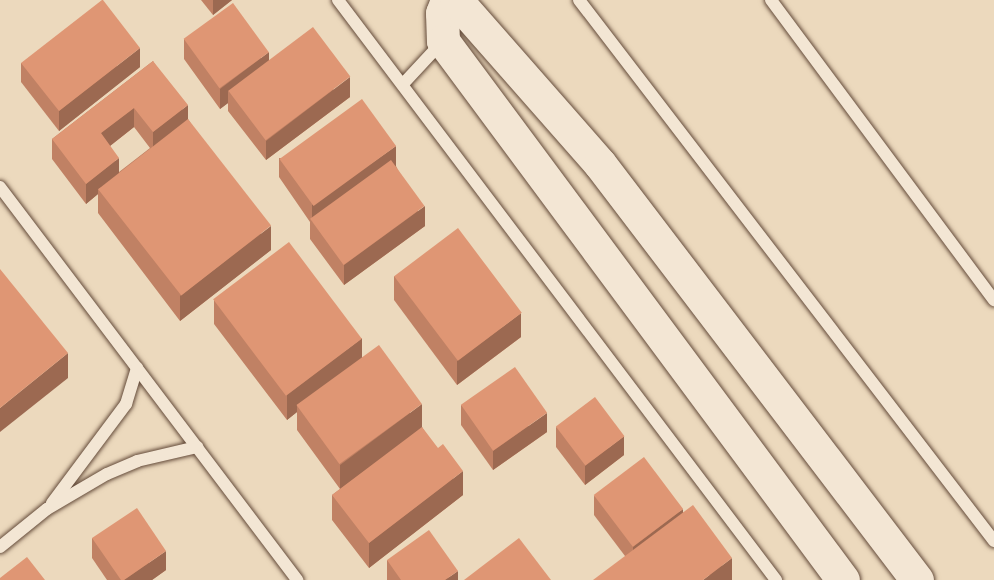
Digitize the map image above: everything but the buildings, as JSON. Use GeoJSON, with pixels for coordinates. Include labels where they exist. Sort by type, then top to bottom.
{"type":"FeatureCollection","features":[{"type":"Feature","properties":{"kind":"street"},"geometry":{"type":"LineString","coordinates":[[447,0],[442,13],[443,41],[843,580]]}},
{"type":"Feature","properties":{"kind":"street"},"geometry":{"type":"LineString","coordinates":[[456,0],[600,164],[917,580]]}},
{"type":"Feature","properties":{"kind":"lane"},"geometry":{"type":"LineString","coordinates":[[338,0],[776,580]]}},
{"type":"Feature","properties":{"kind":"lane"},"geometry":{"type":"LineString","coordinates":[[579,0],[994,541]]}},
{"type":"Feature","properties":{"kind":"lane"},"geometry":{"type":"LineString","coordinates":[[771,0],[994,300]]}},
{"type":"Feature","properties":{"kind":"lane"},"geometry":{"type":"LineString","coordinates":[[403,84],[443,41]]}},
{"type":"Feature","properties":{"kind":"lane"},"geometry":{"type":"LineString","coordinates":[[0,187],[298,580]]}},
{"type":"Feature","properties":{"kind":"lane"},"geometry":{"type":"LineString","coordinates":[[47,509],[126,404],[137,368]]}},
{"type":"Feature","properties":{"kind":"lane"},"geometry":{"type":"LineString","coordinates":[[0,547],[47,509],[107,474],[137,461],[197,447]]}}]}
